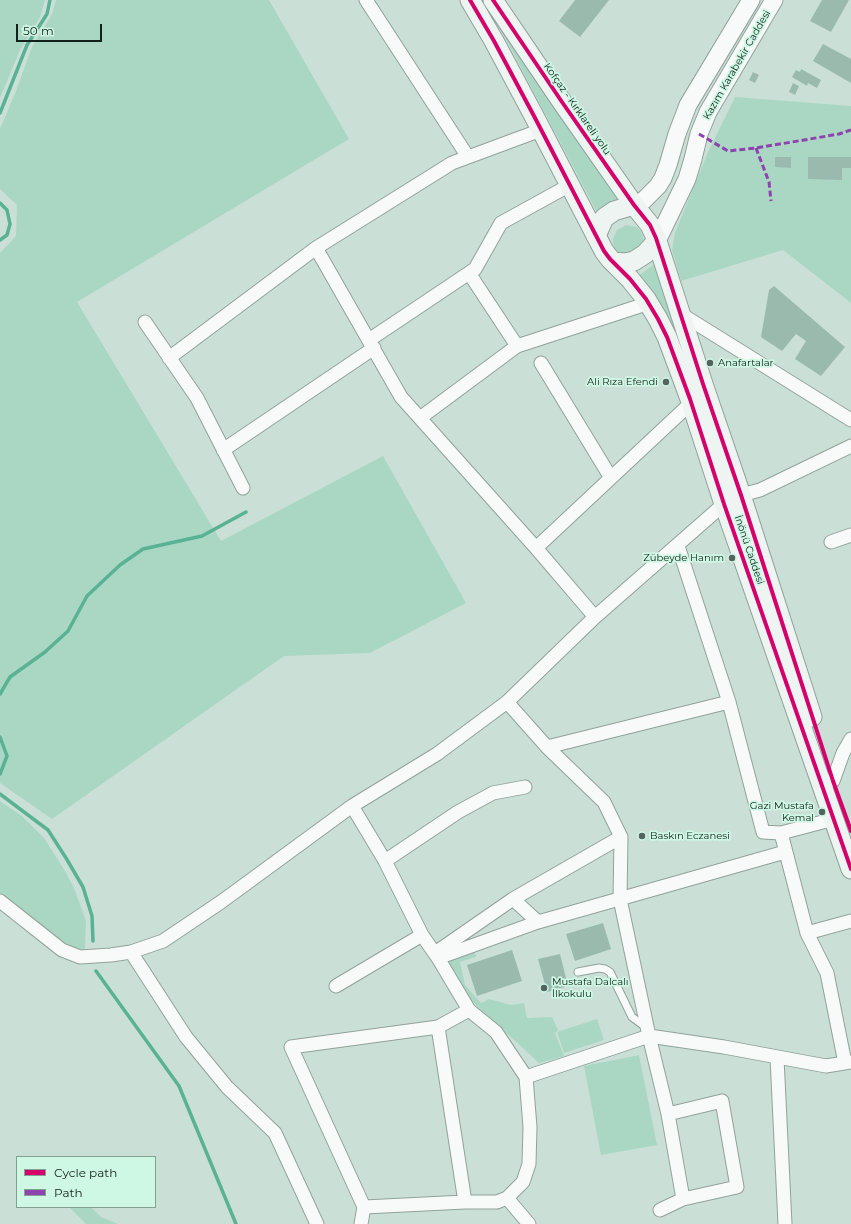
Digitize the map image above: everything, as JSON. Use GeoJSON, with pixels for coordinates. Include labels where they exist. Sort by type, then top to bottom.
{"type":"FeatureCollection","features":[{"type":"Feature","properties":{"kind":"main road","name":"İnönü Caddesi"},"geometry":{"type":"LineString","coordinates":[[470,0],[494,41],[604,250],[649,303],[667,336],[851,869]]}},
{"type":"Feature","properties":{"kind":"main road","name":"Kofçaz - Kırklareli yolu"},"geometry":{"type":"LineString","coordinates":[[493,0],[653,233]]}},
{"type":"Feature","properties":{"kind":"main road"},"geometry":{"type":"LineString","coordinates":[[634,205],[614,211],[604,218],[604,250],[626,264],[645,254],[653,233]]}},
{"type":"Feature","properties":{"kind":"main road","name":"İnönü Caddesi"},"geometry":{"type":"LineString","coordinates":[[653,233],[851,831]]}},
{"type":"Feature","properties":{"kind":"street"},"geometry":{"type":"LineString","coordinates":[[366,0],[468,157]]}},
{"type":"Feature","properties":{"kind":"street","name":"Kazım Karabekir Caddesi"},"geometry":{"type":"LineString","coordinates":[[634,205],[644,200],[658,186],[663,178],[688,105],[751,0]]}},
{"type":"Feature","properties":{"kind":"street","name":"Kazım Karabekir Caddesi"},"geometry":{"type":"LineString","coordinates":[[653,233],[687,179],[699,134],[708,112],[774,0]]}},
{"type":"Feature","properties":{"kind":"street"},"geometry":{"type":"LineString","coordinates":[[169,358],[316,248],[452,163],[541,130]]}},
{"type":"Feature","properties":{"kind":"street"},"geometry":{"type":"LineString","coordinates":[[223,450],[475,269],[501,224],[570,185]]}},
{"type":"Feature","properties":{"kind":"street"},"geometry":{"type":"LineString","coordinates":[[316,248],[401,397],[536,548],[595,618]]}},
{"type":"Feature","properties":{"kind":"street"},"geometry":{"type":"LineString","coordinates":[[469,273],[517,346]]}},
{"type":"Feature","properties":{"kind":"street"},"geometry":{"type":"LineString","coordinates":[[420,418],[517,346],[649,303]]}},
{"type":"Feature","properties":{"kind":"street"},"geometry":{"type":"LineString","coordinates":[[681,314],[851,420]]}},
{"type":"Feature","properties":{"kind":"street"},"geometry":{"type":"LineString","coordinates":[[145,322],[197,398],[243,488]]}},
{"type":"Feature","properties":{"kind":"street"},"geometry":{"type":"LineString","coordinates":[[541,363],[611,478]]}},
{"type":"Feature","properties":{"kind":"street"},"geometry":{"type":"LineString","coordinates":[[536,548],[691,403]]}},
{"type":"Feature","properties":{"kind":"street"},"geometry":{"type":"LineString","coordinates":[[0,902],[62,950],[80,957],[131,952],[163,941],[196,920],[352,806],[437,754],[507,702],[595,618],[724,504],[741,495],[760,490],[851,446]]}},
{"type":"Feature","properties":{"kind":"street"},"geometry":{"type":"LineString","coordinates":[[831,542],[851,535]]}},
{"type":"Feature","properties":{"kind":"street"},"geometry":{"type":"LineString","coordinates":[[678,546],[729,702],[763,832],[781,833],[834,819]]}},
{"type":"Feature","properties":{"kind":"street"},"geometry":{"type":"LineString","coordinates":[[507,702],[548,747],[604,802],[621,837],[620,899],[648,1032],[668,1114],[683,1199]]}},
{"type":"Feature","properties":{"kind":"street"},"geometry":{"type":"LineString","coordinates":[[548,747],[729,702]]}},
{"type":"Feature","properties":{"kind":"street"},"geometry":{"type":"LineString","coordinates":[[833,780],[843,753],[851,738]]}},
{"type":"Feature","properties":{"kind":"street"},"geometry":{"type":"LineString","coordinates":[[385,861],[458,812],[493,793],[525,787]]}},
{"type":"Feature","properties":{"kind":"street"},"geometry":{"type":"LineString","coordinates":[[352,806],[385,861],[422,935],[437,955],[469,1010],[496,1032],[526,1077],[530,1127],[529,1164],[523,1182],[507,1198],[497,1202],[465,1202],[364,1207]]}},
{"type":"Feature","properties":{"kind":"street"},"geometry":{"type":"LineString","coordinates":[[526,1077],[648,1032],[777,1058],[826,1066],[848,1062],[827,974],[807,933],[781,833]]}},
{"type":"Feature","properties":{"kind":"street"},"geometry":{"type":"LineString","coordinates":[[437,955],[513,899],[621,837]]}},
{"type":"Feature","properties":{"kind":"street"},"geometry":{"type":"LineString","coordinates":[[437,955],[538,922],[785,852]]}},
{"type":"Feature","properties":{"kind":"street"},"geometry":{"type":"LineString","coordinates":[[513,899],[538,922]]}},
{"type":"Feature","properties":{"kind":"street"},"geometry":{"type":"LineString","coordinates":[[807,933],[851,921]]}},
{"type":"Feature","properties":{"kind":"street"},"geometry":{"type":"LineString","coordinates":[[336,986],[422,935]]}},
{"type":"Feature","properties":{"kind":"street"},"geometry":{"type":"LineString","coordinates":[[131,952],[186,1037],[228,1088],[275,1132],[317,1224]]}},
{"type":"Feature","properties":{"kind":"street"},"geometry":{"type":"LineString","coordinates":[[361,1224],[364,1207],[291,1047],[438,1027],[469,1010]]}},
{"type":"Feature","properties":{"kind":"street"},"geometry":{"type":"LineString","coordinates":[[438,1027],[465,1202]]}},
{"type":"Feature","properties":{"kind":"street"},"geometry":{"type":"LineString","coordinates":[[777,1058],[784,1224]]}},
{"type":"Feature","properties":{"kind":"street"},"geometry":{"type":"LineString","coordinates":[[660,1210],[683,1199],[737,1187],[722,1101],[668,1114]]}},
{"type":"Feature","properties":{"kind":"street"},"geometry":{"type":"LineString","coordinates":[[507,1198],[529,1224]]}},
{"type":"Feature","properties":{"kind":"lane"},"geometry":{"type":"LineString","coordinates":[[578,972],[599,968],[610,972],[632,1017],[648,1032]]}},
{"type":"Feature","properties":{"kind":"green space"},"geometry":{"type":"Polygon","coordinates":[[[0,0],[45,0],[40,17],[20,50],[0,98],[0,0]]]}},
{"type":"Feature","properties":{"kind":"green space"},"geometry":{"type":"Polygon","coordinates":[[[56,0],[269,0],[349,139],[77,302],[221,541],[383,456],[466,603],[370,653],[284,656],[52,819],[0,783],[0,253],[16,236],[17,205],[0,189],[0,129],[32,47],[52,14],[56,0]]]}},
{"type":"Feature","properties":{"kind":"green space"},"geometry":{"type":"Polygon","coordinates":[[[498,24],[624,203],[599,216],[498,24]]]}},
{"type":"Feature","properties":{"kind":"green space"},"geometry":{"type":"Polygon","coordinates":[[[735,97],[851,106],[851,303],[783,250],[681,281],[672,250],[675,233],[708,152],[735,97]]]}},
{"type":"Feature","properties":{"kind":"green space"},"geometry":{"type":"Polygon","coordinates":[[[626,225],[636,227],[640,230],[644,240],[641,250],[622,255],[614,248],[613,239],[617,230],[626,225]]]}},
{"type":"Feature","properties":{"kind":"green space"},"geometry":{"type":"Polygon","coordinates":[[[656,263],[680,342],[656,300],[638,276],[656,263]]]}},
{"type":"Feature","properties":{"kind":"green space"},"geometry":{"type":"Polygon","coordinates":[[[0,801],[22,816],[44,838],[65,871],[74,888],[86,921],[85,950],[68,947],[0,895],[0,801]]]}},
{"type":"Feature","properties":{"kind":"green space"},"geometry":{"type":"Polygon","coordinates":[[[473,952],[476,954],[476,957],[460,962],[465,985],[481,1003],[489,999],[511,1005],[524,1003],[527,1018],[552,1017],[558,1030],[555,1033],[564,1056],[539,1063],[510,1036],[487,1018],[482,1016],[480,1009],[456,984],[452,968],[448,964],[448,957],[473,952]]]}},
{"type":"Feature","properties":{"kind":"green space"},"geometry":{"type":"Polygon","coordinates":[[[597,1019],[604,1040],[564,1053],[557,1032],[597,1019]]]}},
{"type":"Feature","properties":{"kind":"green space"},"geometry":{"type":"Polygon","coordinates":[[[639,1055],[657,1145],[601,1155],[584,1066],[639,1055]]]}},
{"type":"Feature","properties":{"kind":"green space"},"geometry":{"type":"Polygon","coordinates":[[[70,1208],[92,1208],[101,1217],[118,1224],[86,1224],[70,1208]]]}},
{"type":"Feature","properties":{"kind":"building"},"geometry":{"type":"Polygon","coordinates":[[[575,0],[609,0],[580,37],[559,21],[575,0]]]}},
{"type":"Feature","properties":{"kind":"building"},"geometry":{"type":"Polygon","coordinates":[[[822,0],[849,0],[831,32],[810,21],[822,0]]]}},
{"type":"Feature","properties":{"kind":"building"},"geometry":{"type":"Polygon","coordinates":[[[823,44],[851,59],[851,83],[813,61],[823,44]]]}},
{"type":"Feature","properties":{"kind":"building"},"geometry":{"type":"Polygon","coordinates":[[[801,69],[821,80],[817,88],[808,83],[807,86],[792,77],[796,70],[800,72],[801,69]]]}},
{"type":"Feature","properties":{"kind":"building"},"geometry":{"type":"Polygon","coordinates":[[[753,72],[759,75],[755,83],[749,80],[753,72]]]}},
{"type":"Feature","properties":{"kind":"building"},"geometry":{"type":"Polygon","coordinates":[[[793,83],[799,86],[795,95],[789,92],[793,83]]]}},
{"type":"Feature","properties":{"kind":"building"},"geometry":{"type":"Polygon","coordinates":[[[775,157],[791,157],[791,168],[775,167],[775,157]]]}},
{"type":"Feature","properties":{"kind":"building"},"geometry":{"type":"Polygon","coordinates":[[[808,157],[851,157],[851,168],[842,168],[842,180],[808,179],[808,157]]]}},
{"type":"Feature","properties":{"kind":"building"},"geometry":{"type":"Polygon","coordinates":[[[774,286],[845,347],[821,376],[795,359],[806,341],[796,334],[782,351],[761,337],[769,290],[774,286]]]}},
{"type":"Feature","properties":{"kind":"building"},"geometry":{"type":"Polygon","coordinates":[[[603,923],[611,949],[575,961],[566,934],[603,923]]]}},
{"type":"Feature","properties":{"kind":"building"},"geometry":{"type":"Polygon","coordinates":[[[512,950],[522,981],[477,996],[467,965],[512,950]]]}},
{"type":"Feature","properties":{"kind":"building","name":"Mustafa Dalcalı İlkokulu"},"geometry":{"type":"Polygon","coordinates":[[[560,954],[568,986],[547,992],[538,959],[560,954]]]}},
{"type":"Feature","properties":{"kind":"waterway"},"geometry":{"type":"LineString","coordinates":[[0,113],[27,45],[47,14],[50,0]]}},
{"type":"Feature","properties":{"kind":"waterway"},"geometry":{"type":"LineString","coordinates":[[0,203],[7,210],[10,224],[7,235],[0,240]]}},
{"type":"Feature","properties":{"kind":"waterway"},"geometry":{"type":"LineString","coordinates":[[0,694],[10,677],[45,652],[68,631],[87,596],[120,565],[143,549],[202,536],[246,512]]}},
{"type":"Feature","properties":{"kind":"waterway"},"geometry":{"type":"LineString","coordinates":[[0,737],[7,756],[0,774]]}},
{"type":"Feature","properties":{"kind":"waterway"},"geometry":{"type":"LineString","coordinates":[[0,794],[48,830],[66,858],[83,887],[92,916],[93,941]]}},
{"type":"Feature","properties":{"kind":"waterway"},"geometry":{"type":"LineString","coordinates":[[96,971],[179,1086],[236,1224]]}},
{"type":"Feature","properties":{"kind":"marked path"},"geometry":{"type":"LineString","coordinates":[[699,134],[728,151],[804,140],[839,134],[851,130]]}},
{"type":"Feature","properties":{"kind":"marked path"},"geometry":{"type":"LineString","coordinates":[[756,148],[769,182],[771,201]]}},
{"type":"Feature","properties":{"kind":"cycle path"},"geometry":{"type":"LineString","coordinates":[[470,0],[494,41],[604,251],[646,299],[667,337],[690,399],[724,504],[851,869]]}},
{"type":"Feature","properties":{"kind":"cycle path"},"geometry":{"type":"LineString","coordinates":[[493,0],[562,102],[634,205],[650,225],[656,238],[833,781],[851,831]]}},
{"type":"Feature","properties":{"kind":"place","name":"Anafartalar"},"geometry":{"type":"Point","coordinates":[710,363]}},
{"type":"Feature","properties":{"kind":"place","name":"Ali Rıza Efendi"},"geometry":{"type":"Point","coordinates":[666,382]}},
{"type":"Feature","properties":{"kind":"place","name":"Zübeyde Hanım"},"geometry":{"type":"Point","coordinates":[732,558]}},
{"type":"Feature","properties":{"kind":"place","name":"Gazi Mustafa Kemal"},"geometry":{"type":"Point","coordinates":[822,812]}},
{"type":"Feature","properties":{"kind":"place","name":"Baskın Eczanesi"},"geometry":{"type":"Point","coordinates":[642,836]}},
{"type":"Feature","properties":{"kind":"place","name":"Mustafa Dalcalı İlkokulu"},"geometry":{"type":"Point","coordinates":[544,988]}}]}
